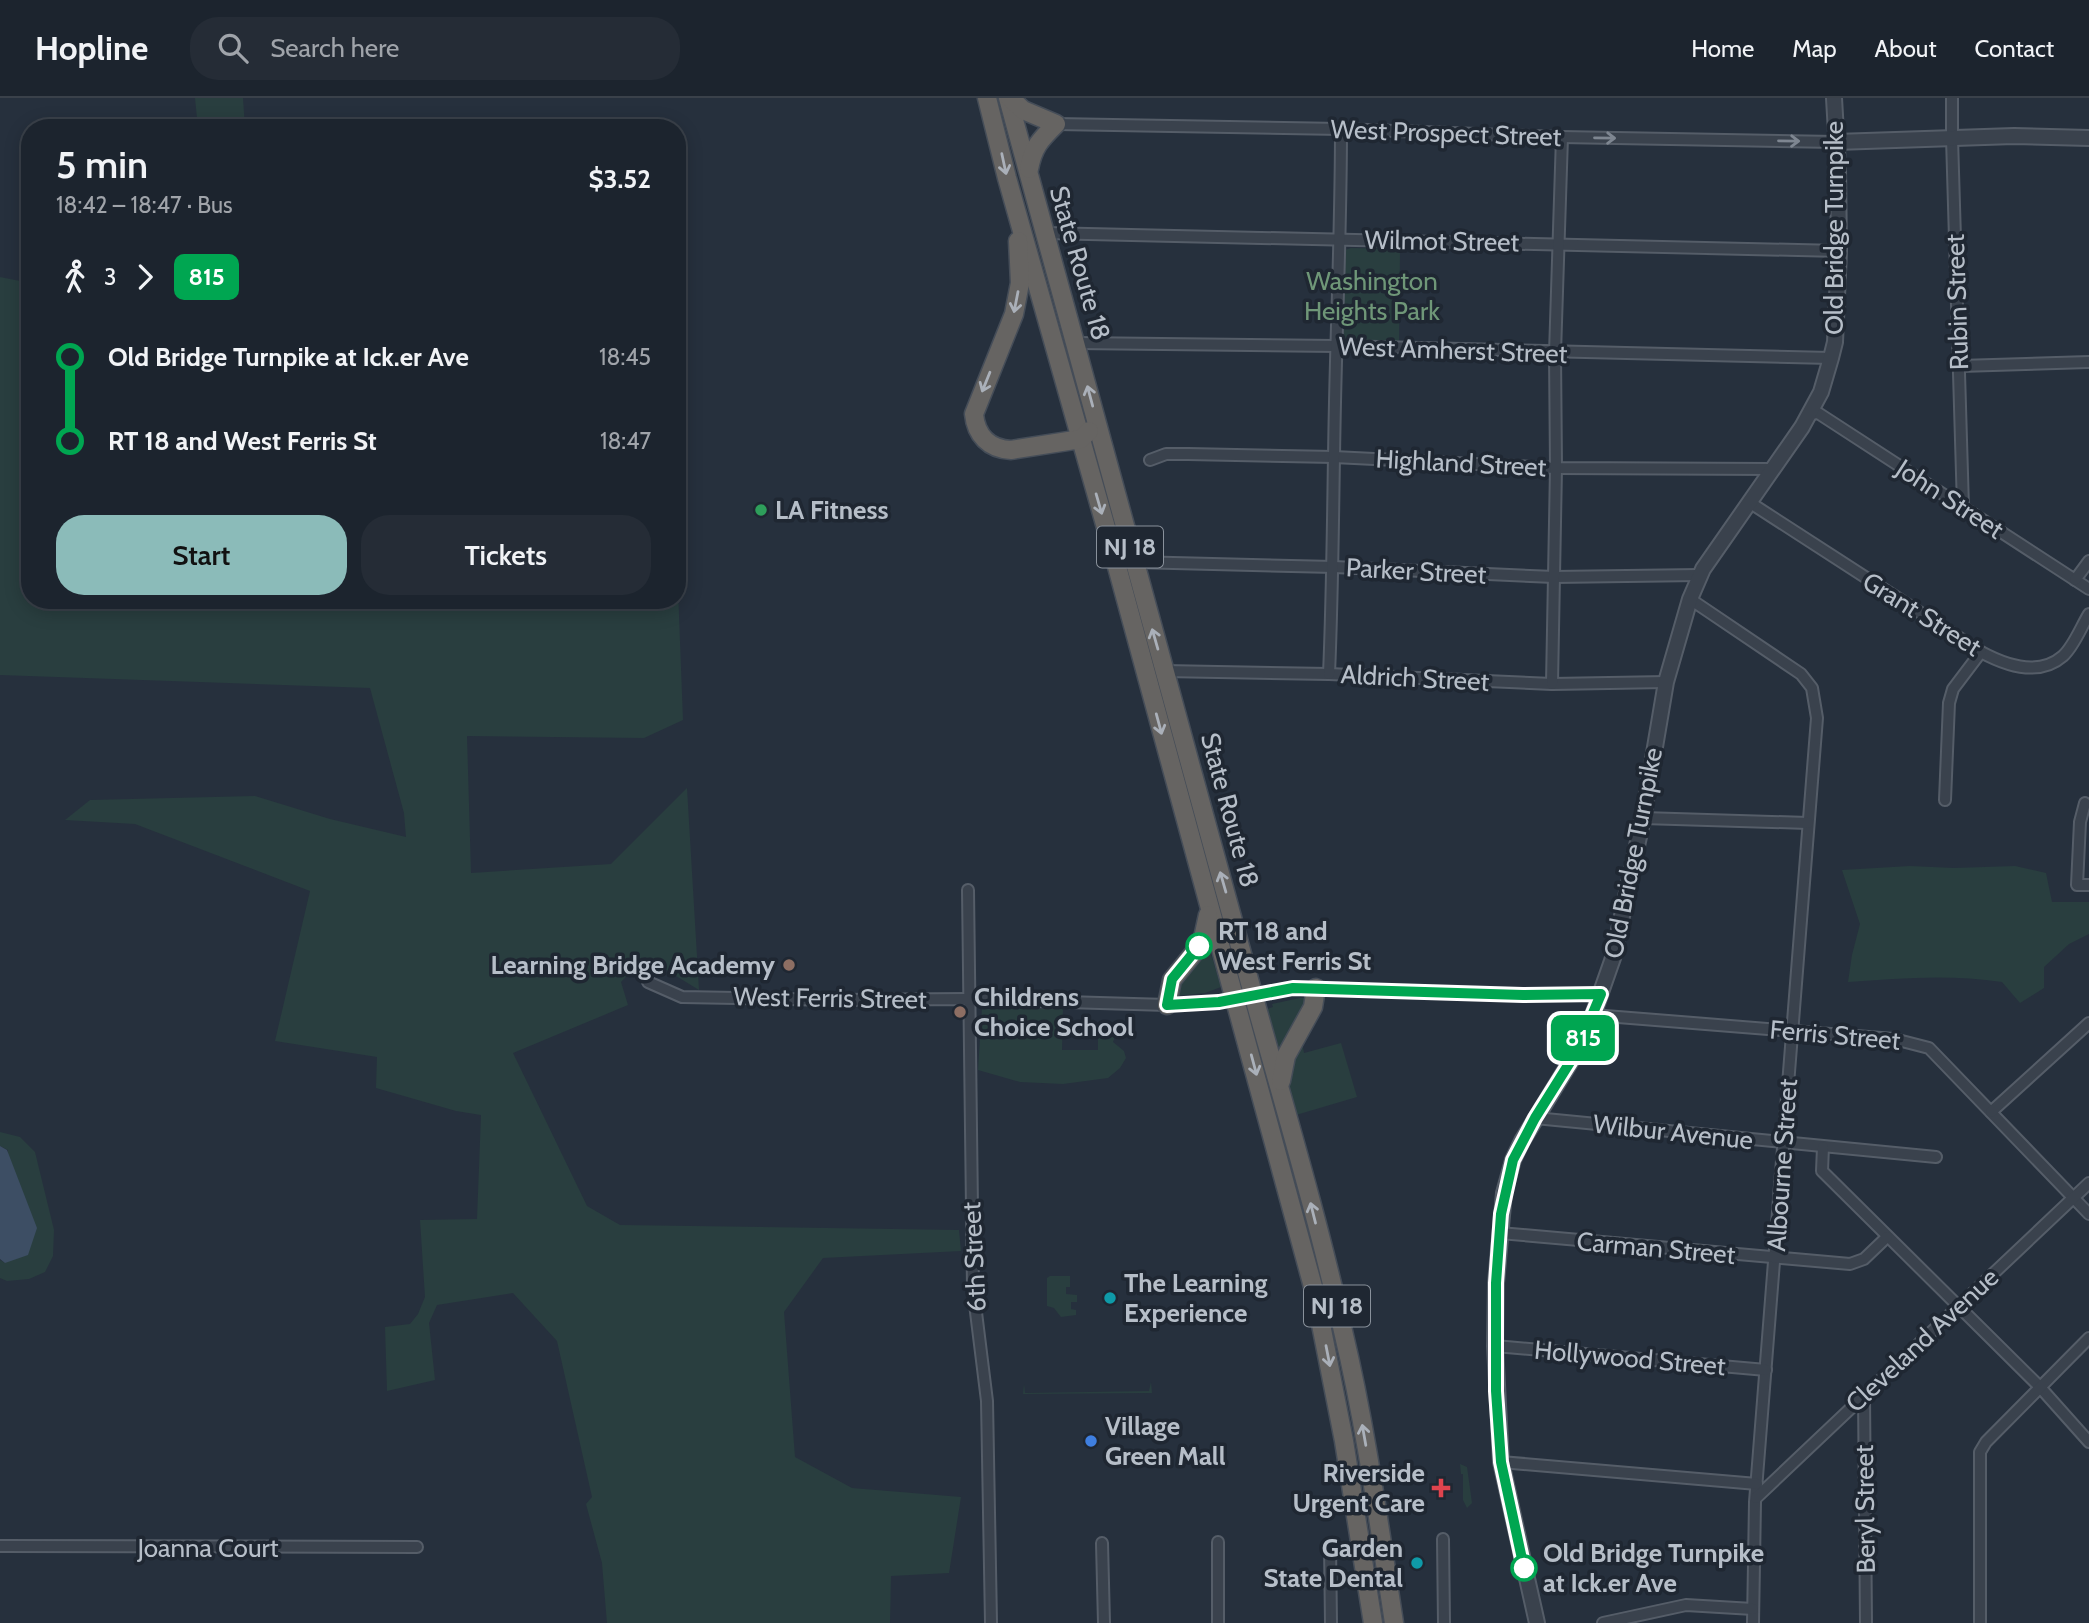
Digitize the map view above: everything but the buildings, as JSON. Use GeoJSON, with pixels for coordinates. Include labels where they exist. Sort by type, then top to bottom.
{"type":"FeatureCollection","features":[{"type":"Feature","properties":{"kind":"highway","name":"State Route 18"},"geometry":{"type":"LineString","coordinates":[[988,98],[1016,210],[1209,908],[1280,1084],[1344,1332],[1364,1435],[1394,1623]]}},
{"type":"Feature","properties":{"kind":"highway","name":"State Route 18"},"geometry":{"type":"LineString","coordinates":[[1009,98],[1164,671],[1322,1322],[1358,1521],[1373,1623]]}},
{"type":"Feature","properties":{"kind":"highway"},"geometry":{"type":"LineString","coordinates":[[1009,98],[1023,110],[1056,124],[1037,143],[1032,152],[1028,173]]}},
{"type":"Feature","properties":{"kind":"highway"},"geometry":{"type":"LineString","coordinates":[[1016,210],[1020,283],[1014,314],[974,414],[975,428],[985,441],[1001,449],[1011,450],[1081,439],[1097,423]]}},
{"type":"Feature","properties":{"kind":"highway"},"geometry":{"type":"LineString","coordinates":[[1167,1005],[1172,979],[1202,943],[1209,908]]}},
{"type":"Feature","properties":{"kind":"highway"},"geometry":{"type":"LineString","coordinates":[[1280,1084],[1286,1056],[1313,1007],[1316,988]]}},
{"type":"Feature","properties":{"kind":"street","name":"Old Bridge Turnpike"},"geometry":{"type":"LineString","coordinates":[[1537,1623],[1501,1462],[1495,1346],[1504,1193],[1513,1160],[1535,1118],[1577,1051],[1601,994],[1623,917],[1666,682],[1699,575],[1810,414],[1821,392],[1835,341],[1839,251],[1834,98]]}},
{"type":"Feature","properties":{"kind":"street","name":"Rubin Street"},"geometry":{"type":"LineString","coordinates":[[1952,98],[1962,507]]}},
{"type":"Feature","properties":{"kind":"street","name":"West Prospect Street"},"geometry":{"type":"LineString","coordinates":[[1056,124],[1836,142]]}},
{"type":"Feature","properties":{"kind":"street"},"geometry":{"type":"LineString","coordinates":[[1329,674],[1334,567],[1341,129]]}},
{"type":"Feature","properties":{"kind":"street"},"geometry":{"type":"LineString","coordinates":[[1836,142],[2054,136],[2089,138]]}},
{"type":"Feature","properties":{"kind":"street"},"geometry":{"type":"LineString","coordinates":[[1552,684],[1555,353],[1563,137]]}},
{"type":"Feature","properties":{"kind":"street","name":"Wilmot Street"},"geometry":{"type":"LineString","coordinates":[[1045,233],[1839,251]]}},
{"type":"Feature","properties":{"kind":"street","name":"West Amherst Street"},"geometry":{"type":"LineString","coordinates":[[1076,343],[1336,346],[1831,358]]}},
{"type":"Feature","properties":{"kind":"street"},"geometry":{"type":"LineString","coordinates":[[1960,366],[2089,362]]}},
{"type":"Feature","properties":{"kind":"street","name":"John Street"},"geometry":{"type":"LineString","coordinates":[[1810,414],[1818,413],[2089,589]]}},
{"type":"Feature","properties":{"kind":"street","name":"Highland Street"},"geometry":{"type":"LineString","coordinates":[[1150,460],[1166,454],[1334,457],[1556,468],[1772,469]]}},
{"type":"Feature","properties":{"kind":"street","name":"Grant Street"},"geometry":{"type":"LineString","coordinates":[[1749,502],[2002,663],[2025,667],[2046,665],[2064,654],[2089,614]]}},
{"type":"Feature","properties":{"kind":"street"},"geometry":{"type":"LineString","coordinates":[[2075,580],[2089,561]]}},
{"type":"Feature","properties":{"kind":"street","name":"Parker Street"},"geometry":{"type":"LineString","coordinates":[[1134,562],[1334,567],[1554,577],[1699,575]]}},
{"type":"Feature","properties":{"kind":"street","name":"Albourne Street"},"geometry":{"type":"LineString","coordinates":[[1690,599],[1801,674],[1812,688],[1817,718],[1757,1483],[1753,1623]]}},
{"type":"Feature","properties":{"kind":"street"},"geometry":{"type":"LineString","coordinates":[[1945,800],[1948,703],[1953,689],[1981,652]]}},
{"type":"Feature","properties":{"kind":"street","name":"Aldrich Street"},"geometry":{"type":"LineString","coordinates":[[1164,671],[1329,674],[1552,684],[1666,682]]}},
{"type":"Feature","properties":{"kind":"street"},"geometry":{"type":"LineString","coordinates":[[2085,803],[2080,822],[2077,885],[2089,885]]}},
{"type":"Feature","properties":{"kind":"street"},"geometry":{"type":"LineString","coordinates":[[1643,818],[1808,823]]}},
{"type":"Feature","properties":{"kind":"street","name":"6th Street"},"geometry":{"type":"LineString","coordinates":[[968,890],[973,1288],[988,1401],[991,1623]]}},
{"type":"Feature","properties":{"kind":"street","name":"West Ferris Street"},"geometry":{"type":"LineString","coordinates":[[648,982],[682,997],[968,999],[1167,1005],[1244,997],[1293,988],[1523,995],[1601,994]]}},
{"type":"Feature","properties":{"kind":"street","name":"Ferris Street"},"geometry":{"type":"LineString","coordinates":[[1593,1015],[1919,1043],[1929,1048],[2089,1214]]}},
{"type":"Feature","properties":{"kind":"street"},"geometry":{"type":"LineString","coordinates":[[1992,1112],[2089,1023]]}},
{"type":"Feature","properties":{"kind":"street","name":"Wilbur Avenue"},"geometry":{"type":"LineString","coordinates":[[1535,1118],[1937,1157]]}},
{"type":"Feature","properties":{"kind":"street"},"geometry":{"type":"LineString","coordinates":[[1823,1147],[1822,1171],[2039,1387],[2089,1442]]}},
{"type":"Feature","properties":{"kind":"street","name":"Cleveland Avenue"},"geometry":{"type":"LineString","coordinates":[[1756,1498],[2089,1183]]}},
{"type":"Feature","properties":{"kind":"street","name":"Carman Street"},"geometry":{"type":"LineString","coordinates":[[1500,1233],[1850,1264],[1864,1259],[1887,1237]]}},
{"type":"Feature","properties":{"kind":"street"},"geometry":{"type":"LineString","coordinates":[[1980,1623],[1980,1452],[1986,1442],[2089,1338]]}},
{"type":"Feature","properties":{"kind":"street","name":"Hollywood Street"},"geometry":{"type":"LineString","coordinates":[[1495,1346],[1766,1370]]}},
{"type":"Feature","properties":{"kind":"street","name":"Beryl Street"},"geometry":{"type":"LineString","coordinates":[[1864,1396],[1866,1623]]}},
{"type":"Feature","properties":{"kind":"street"},"geometry":{"type":"LineString","coordinates":[[1501,1462],[1757,1483]]}},
{"type":"Feature","properties":{"kind":"street"},"geometry":{"type":"LineString","coordinates":[[1443,1539],[1444,1623]]}},
{"type":"Feature","properties":{"kind":"street"},"geometry":{"type":"LineString","coordinates":[[1218,1542],[1218,1623]]}},
{"type":"Feature","properties":{"kind":"street"},"geometry":{"type":"LineString","coordinates":[[1102,1543],[1104,1623]]}},
{"type":"Feature","properties":{"kind":"street"},"geometry":{"type":"LineString","coordinates":[[1330,1545],[1331,1623]]}},
{"type":"Feature","properties":{"kind":"street","name":"Joanna Court"},"geometry":{"type":"LineString","coordinates":[[0,1546],[417,1547]]}},
{"type":"Feature","properties":{"kind":"street"},"geometry":{"type":"LineString","coordinates":[[1603,1623],[1686,1605],[1754,1609]]}},
{"type":"Feature","properties":{"kind":"green space"},"geometry":{"type":"Polygon","coordinates":[[[195,98],[243,98],[244,119],[197,119],[195,98]]]}},
{"type":"Feature","properties":{"kind":"green space","name":"Washington Heights Park"},"geometry":{"type":"Polygon","coordinates":[[[1400,249],[1399,343],[1348,342],[1343,338],[1345,250],[1400,249]]]}},
{"type":"Feature","properties":{"kind":"green space"},"geometry":{"type":"Polygon","coordinates":[[[0,277],[21,282],[21,609],[679,609],[683,720],[644,738],[467,736],[471,873],[611,864],[687,788],[699,990],[645,957],[621,982],[628,1005],[513,1053],[587,1206],[620,1225],[959,1230],[961,1251],[823,1258],[784,1312],[795,1457],[852,1488],[961,1497],[949,1573],[891,1576],[890,1623],[607,1623],[602,1563],[586,1504],[592,1497],[557,1341],[513,1293],[437,1305],[429,1323],[435,1380],[387,1391],[385,1327],[410,1324],[418,1314],[425,1297],[420,1220],[477,1219],[481,1115],[456,1111],[376,1088],[377,1057],[275,1041],[310,891],[135,824],[65,820],[90,800],[255,796],[330,819],[406,837],[404,813],[370,688],[0,675],[0,277]]]}},
{"type":"Feature","properties":{"kind":"green space"},"geometry":{"type":"Polygon","coordinates":[[[1910,866],[2015,866],[2046,873],[2052,902],[2089,902],[2089,934],[2069,944],[2044,967],[2044,988],[2020,1003],[2002,982],[1925,978],[1848,982],[1860,924],[1842,870],[1910,866]]]}},
{"type":"Feature","properties":{"kind":"green space"},"geometry":{"type":"Polygon","coordinates":[[[1208,944],[1221,987],[1205,993],[1175,996],[1175,982],[1208,944]]]}},
{"type":"Feature","properties":{"kind":"green space"},"geometry":{"type":"Polygon","coordinates":[[[1304,998],[1306,1004],[1280,1051],[1267,1009],[1273,1007],[1272,1004],[1304,998]]]}},
{"type":"Feature","properties":{"kind":"green space"},"geometry":{"type":"Polygon","coordinates":[[[982,1008],[1063,1009],[1062,1050],[1098,1050],[1098,1036],[1115,1036],[1113,1042],[1124,1051],[1126,1058],[1120,1068],[1108,1078],[1063,1084],[1020,1082],[978,1070],[982,1008]]]}},
{"type":"Feature","properties":{"kind":"green space"},"geometry":{"type":"Polygon","coordinates":[[[1302,1043],[1304,1053],[1341,1043],[1357,1097],[1296,1115],[1289,1079],[1292,1064],[1302,1043]]]}},
{"type":"Feature","properties":{"kind":"green space"},"geometry":{"type":"Polygon","coordinates":[[[0,1132],[20,1137],[35,1152],[54,1230],[53,1256],[45,1272],[29,1279],[7,1281],[0,1278],[0,1260],[5,1263],[8,1150],[0,1146],[0,1132]]]}},
{"type":"Feature","properties":{"kind":"green space"},"geometry":{"type":"Polygon","coordinates":[[[1070,1276],[1070,1287],[1066,1287],[1066,1294],[1077,1295],[1077,1302],[1071,1302],[1071,1309],[1076,1310],[1076,1315],[1061,1317],[1054,1308],[1047,1306],[1047,1278],[1070,1276]]]}},
{"type":"Feature","properties":{"kind":"green space"},"geometry":{"type":"Polygon","coordinates":[[[1151,1382],[1152,1393],[1023,1394],[1024,1384],[1025,1393],[1149,1391],[1151,1382]]]}},
{"type":"Feature","properties":{"kind":"green space"},"geometry":{"type":"Polygon","coordinates":[[[1460,1464],[1467,1467],[1472,1503],[1467,1508],[1463,1500],[1463,1474],[1460,1464]]]}},
{"type":"Feature","properties":{"kind":"water"},"geometry":{"type":"Polygon","coordinates":[[[0,1146],[7,1150],[37,1228],[28,1255],[5,1263],[0,1259],[0,1146]]]}},
{"type":"Feature","properties":{"kind":"bus line","name":"815"},"geometry":{"type":"LineString","coordinates":[[1199,946],[1172,979],[1167,1005],[1219,1002],[1293,988],[1523,995],[1601,994],[1577,1051],[1535,1118],[1513,1160],[1501,1214],[1496,1283],[1496,1391],[1501,1462],[1524,1568]]}},
{"type":"Feature","properties":{"kind":"place","name":"LA Fitness"},"geometry":{"type":"Point","coordinates":[761,510]}},
{"type":"Feature","properties":{"kind":"place","name":"RT 18 and West Ferris St"},"geometry":{"type":"Point","coordinates":[1199,946]}},
{"type":"Feature","properties":{"kind":"place","name":"Learning Bridge Academy"},"geometry":{"type":"Point","coordinates":[789,965]}},
{"type":"Feature","properties":{"kind":"place","name":"Childrens Choice School"},"geometry":{"type":"Point","coordinates":[960,1012]}},
{"type":"Feature","properties":{"kind":"place","name":"The Learning Experience"},"geometry":{"type":"Point","coordinates":[1110,1298]}},
{"type":"Feature","properties":{"kind":"place","name":"Village Green Mall"},"geometry":{"type":"Point","coordinates":[1091,1441]}},
{"type":"Feature","properties":{"kind":"place","name":"Riverside Urgent Care"},"geometry":{"type":"Point","coordinates":[1441,1488]}},
{"type":"Feature","properties":{"kind":"place","name":"Garden State Dental"},"geometry":{"type":"Point","coordinates":[1417,1563]}},
{"type":"Feature","properties":{"kind":"place","name":"Old Bridge Turnpike at Ick.er Ave"},"geometry":{"type":"Point","coordinates":[1524,1568]}}]}
